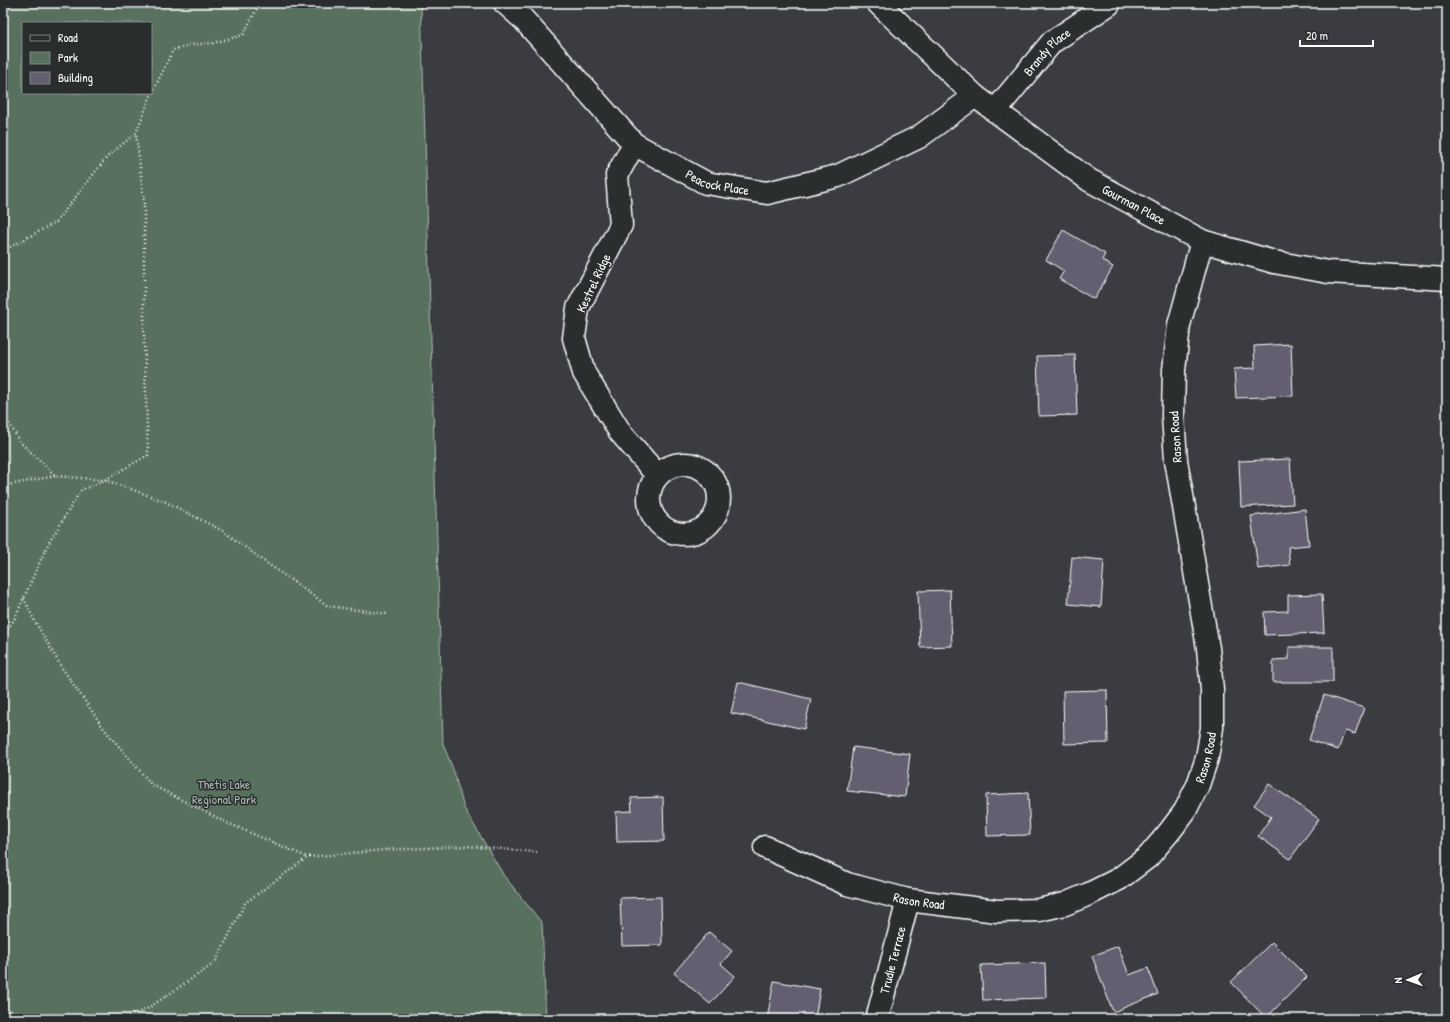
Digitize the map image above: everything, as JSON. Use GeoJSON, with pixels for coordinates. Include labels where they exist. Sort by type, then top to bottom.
{"type":"FeatureCollection","features":[{"type":"Feature","properties":{"kind":"street","name":"Peacock Place"},"geometry":{"type":"LineString","coordinates":[[505,3],[523,19],[634,144],[706,183],[767,193],[838,176],[919,137],[975,96]]}},
{"type":"Feature","properties":{"kind":"street","name":"Gourman Place"},"geometry":{"type":"LineString","coordinates":[[878,3],[975,96],[995,111],[1089,180],[1202,241],[1274,262],[1328,272],[1447,278]]}},
{"type":"Feature","properties":{"kind":"street","name":"Brandy Place"},"geometry":{"type":"LineString","coordinates":[[995,111],[1052,42],[1109,4]]}},
{"type":"Feature","properties":{"kind":"street","name":"Kestrel Ridge"},"geometry":{"type":"LineString","coordinates":[[634,144],[617,175],[621,225],[578,308],[574,338],[584,373],[620,432],[657,475]]}},
{"type":"Feature","properties":{"kind":"street","name":"Rason Road"},"geometry":{"type":"LineString","coordinates":[[765,847],[847,884],[908,900],[997,911],[1039,910],[1065,904],[1119,879],[1148,857],[1170,831],[1185,810],[1198,785],[1207,758],[1212,728],[1212,690],[1208,648],[1176,460],[1173,416],[1174,370],[1179,325],[1202,241]]}},
{"type":"Feature","properties":{"kind":"street","name":"Trudie Terrace"},"geometry":{"type":"LineString","coordinates":[[877,1019],[908,900]]}},
{"type":"Feature","properties":{"kind":"path"},"geometry":{"type":"LineString","coordinates":[[152,94],[173,50],[189,45],[213,44],[243,35],[260,3]]}},
{"type":"Feature","properties":{"kind":"path"},"geometry":{"type":"LineString","coordinates":[[3,635],[14,620],[47,546],[81,490],[105,480],[148,455],[144,338],[144,202],[136,133],[152,94]]}},
{"type":"Feature","properties":{"kind":"path"},"geometry":{"type":"LineString","coordinates":[[3,251],[56,222],[107,157],[136,133]]}},
{"type":"Feature","properties":{"kind":"path"},"geometry":{"type":"LineString","coordinates":[[3,413],[20,442],[56,476]]}},
{"type":"Feature","properties":{"kind":"path"},"geometry":{"type":"LineString","coordinates":[[3,486],[56,476],[105,480],[164,501],[223,531],[328,606],[388,614]]}},
{"type":"Feature","properties":{"kind":"path"},"geometry":{"type":"LineString","coordinates":[[24,597],[32,616],[62,668],[105,730],[152,785],[225,822],[308,857],[384,850],[467,846],[537,852]]}},
{"type":"Feature","properties":{"kind":"path"},"geometry":{"type":"LineString","coordinates":[[120,1019],[147,1009],[215,963],[245,903],[308,857]]}},
{"type":"Feature","properties":{"kind":"path"},"geometry":{"type":"LineString","coordinates":[[3,1013],[11,1011],[43,1019]]}},
{"type":"Feature","properties":{"kind":"green space","name":"Thetis Lake Regional Park"},"geometry":{"type":"Polygon","coordinates":[[[3,3],[421,3],[443,744],[453,769],[464,808],[504,876],[542,923],[546,1019],[3,1019],[3,3]]]}},
{"type":"Feature","properties":{"kind":"building"},"geometry":{"type":"Polygon","coordinates":[[[1063,230],[1105,254],[1102,260],[1113,267],[1094,299],[1059,279],[1064,271],[1046,260],[1063,230]]]}},
{"type":"Feature","properties":{"kind":"building"},"geometry":{"type":"Polygon","coordinates":[[[1291,344],[1293,396],[1236,398],[1234,369],[1255,368],[1254,346],[1291,344]]]}},
{"type":"Feature","properties":{"kind":"building"},"geometry":{"type":"Polygon","coordinates":[[[1075,355],[1077,415],[1039,416],[1037,356],[1075,355]]]}},
{"type":"Feature","properties":{"kind":"building"},"geometry":{"type":"Polygon","coordinates":[[[1290,459],[1293,504],[1241,507],[1239,461],[1290,459]]]}},
{"type":"Feature","properties":{"kind":"building"},"geometry":{"type":"Polygon","coordinates":[[[1305,509],[1309,545],[1288,547],[1290,565],[1258,569],[1251,516],[1305,509]]]}},
{"type":"Feature","properties":{"kind":"building"},"geometry":{"type":"Polygon","coordinates":[[[1072,557],[1104,560],[1101,607],[1068,604],[1072,557]]]}},
{"type":"Feature","properties":{"kind":"building"},"geometry":{"type":"Polygon","coordinates":[[[950,590],[952,646],[920,647],[918,591],[950,590]]]}},
{"type":"Feature","properties":{"kind":"building"},"geometry":{"type":"Polygon","coordinates":[[[1322,594],[1324,633],[1265,635],[1264,612],[1288,611],[1288,595],[1322,594]]]}},
{"type":"Feature","properties":{"kind":"building"},"geometry":{"type":"Polygon","coordinates":[[[1289,647],[1333,647],[1333,682],[1273,682],[1273,660],[1289,659],[1289,647]]]}},
{"type":"Feature","properties":{"kind":"building"},"geometry":{"type":"Polygon","coordinates":[[[738,682],[811,699],[804,729],[731,713],[738,682]]]}},
{"type":"Feature","properties":{"kind":"building"},"geometry":{"type":"Polygon","coordinates":[[[1107,690],[1108,743],[1064,744],[1063,691],[1107,690]]]}},
{"type":"Feature","properties":{"kind":"building"},"geometry":{"type":"Polygon","coordinates":[[[1324,695],[1364,708],[1355,734],[1345,731],[1338,750],[1309,740],[1324,695]]]}},
{"type":"Feature","properties":{"kind":"building"},"geometry":{"type":"Polygon","coordinates":[[[853,747],[910,754],[905,797],[847,791],[853,747]]]}},
{"type":"Feature","properties":{"kind":"building"},"geometry":{"type":"Polygon","coordinates":[[[1269,784],[1319,819],[1290,859],[1258,836],[1271,817],[1254,805],[1269,784]]]}},
{"type":"Feature","properties":{"kind":"building"},"geometry":{"type":"Polygon","coordinates":[[[1028,793],[1030,835],[987,836],[986,795],[1028,793]]]}},
{"type":"Feature","properties":{"kind":"building"},"geometry":{"type":"Polygon","coordinates":[[[663,797],[664,841],[617,842],[616,812],[632,811],[631,798],[663,797]]]}},
{"type":"Feature","properties":{"kind":"building"},"geometry":{"type":"Polygon","coordinates":[[[661,897],[662,945],[622,946],[620,898],[661,897]]]}},
{"type":"Feature","properties":{"kind":"building"},"geometry":{"type":"Polygon","coordinates":[[[709,932],[732,951],[721,964],[735,976],[710,1004],[674,973],[709,932]]]}},
{"type":"Feature","properties":{"kind":"building"},"geometry":{"type":"Polygon","coordinates":[[[1272,942],[1307,977],[1266,1018],[1231,982],[1272,942]]]}},
{"type":"Feature","properties":{"kind":"building"},"geometry":{"type":"Polygon","coordinates":[[[1118,946],[1129,975],[1148,968],[1158,994],[1113,1012],[1092,956],[1118,946]]]}},
{"type":"Feature","properties":{"kind":"building"},"geometry":{"type":"Polygon","coordinates":[[[1045,963],[1046,998],[983,1000],[981,965],[1045,963]]]}},
{"type":"Feature","properties":{"kind":"building"},"geometry":{"type":"Polygon","coordinates":[[[774,981],[820,989],[815,1019],[767,1019],[774,981]]]}}]}
